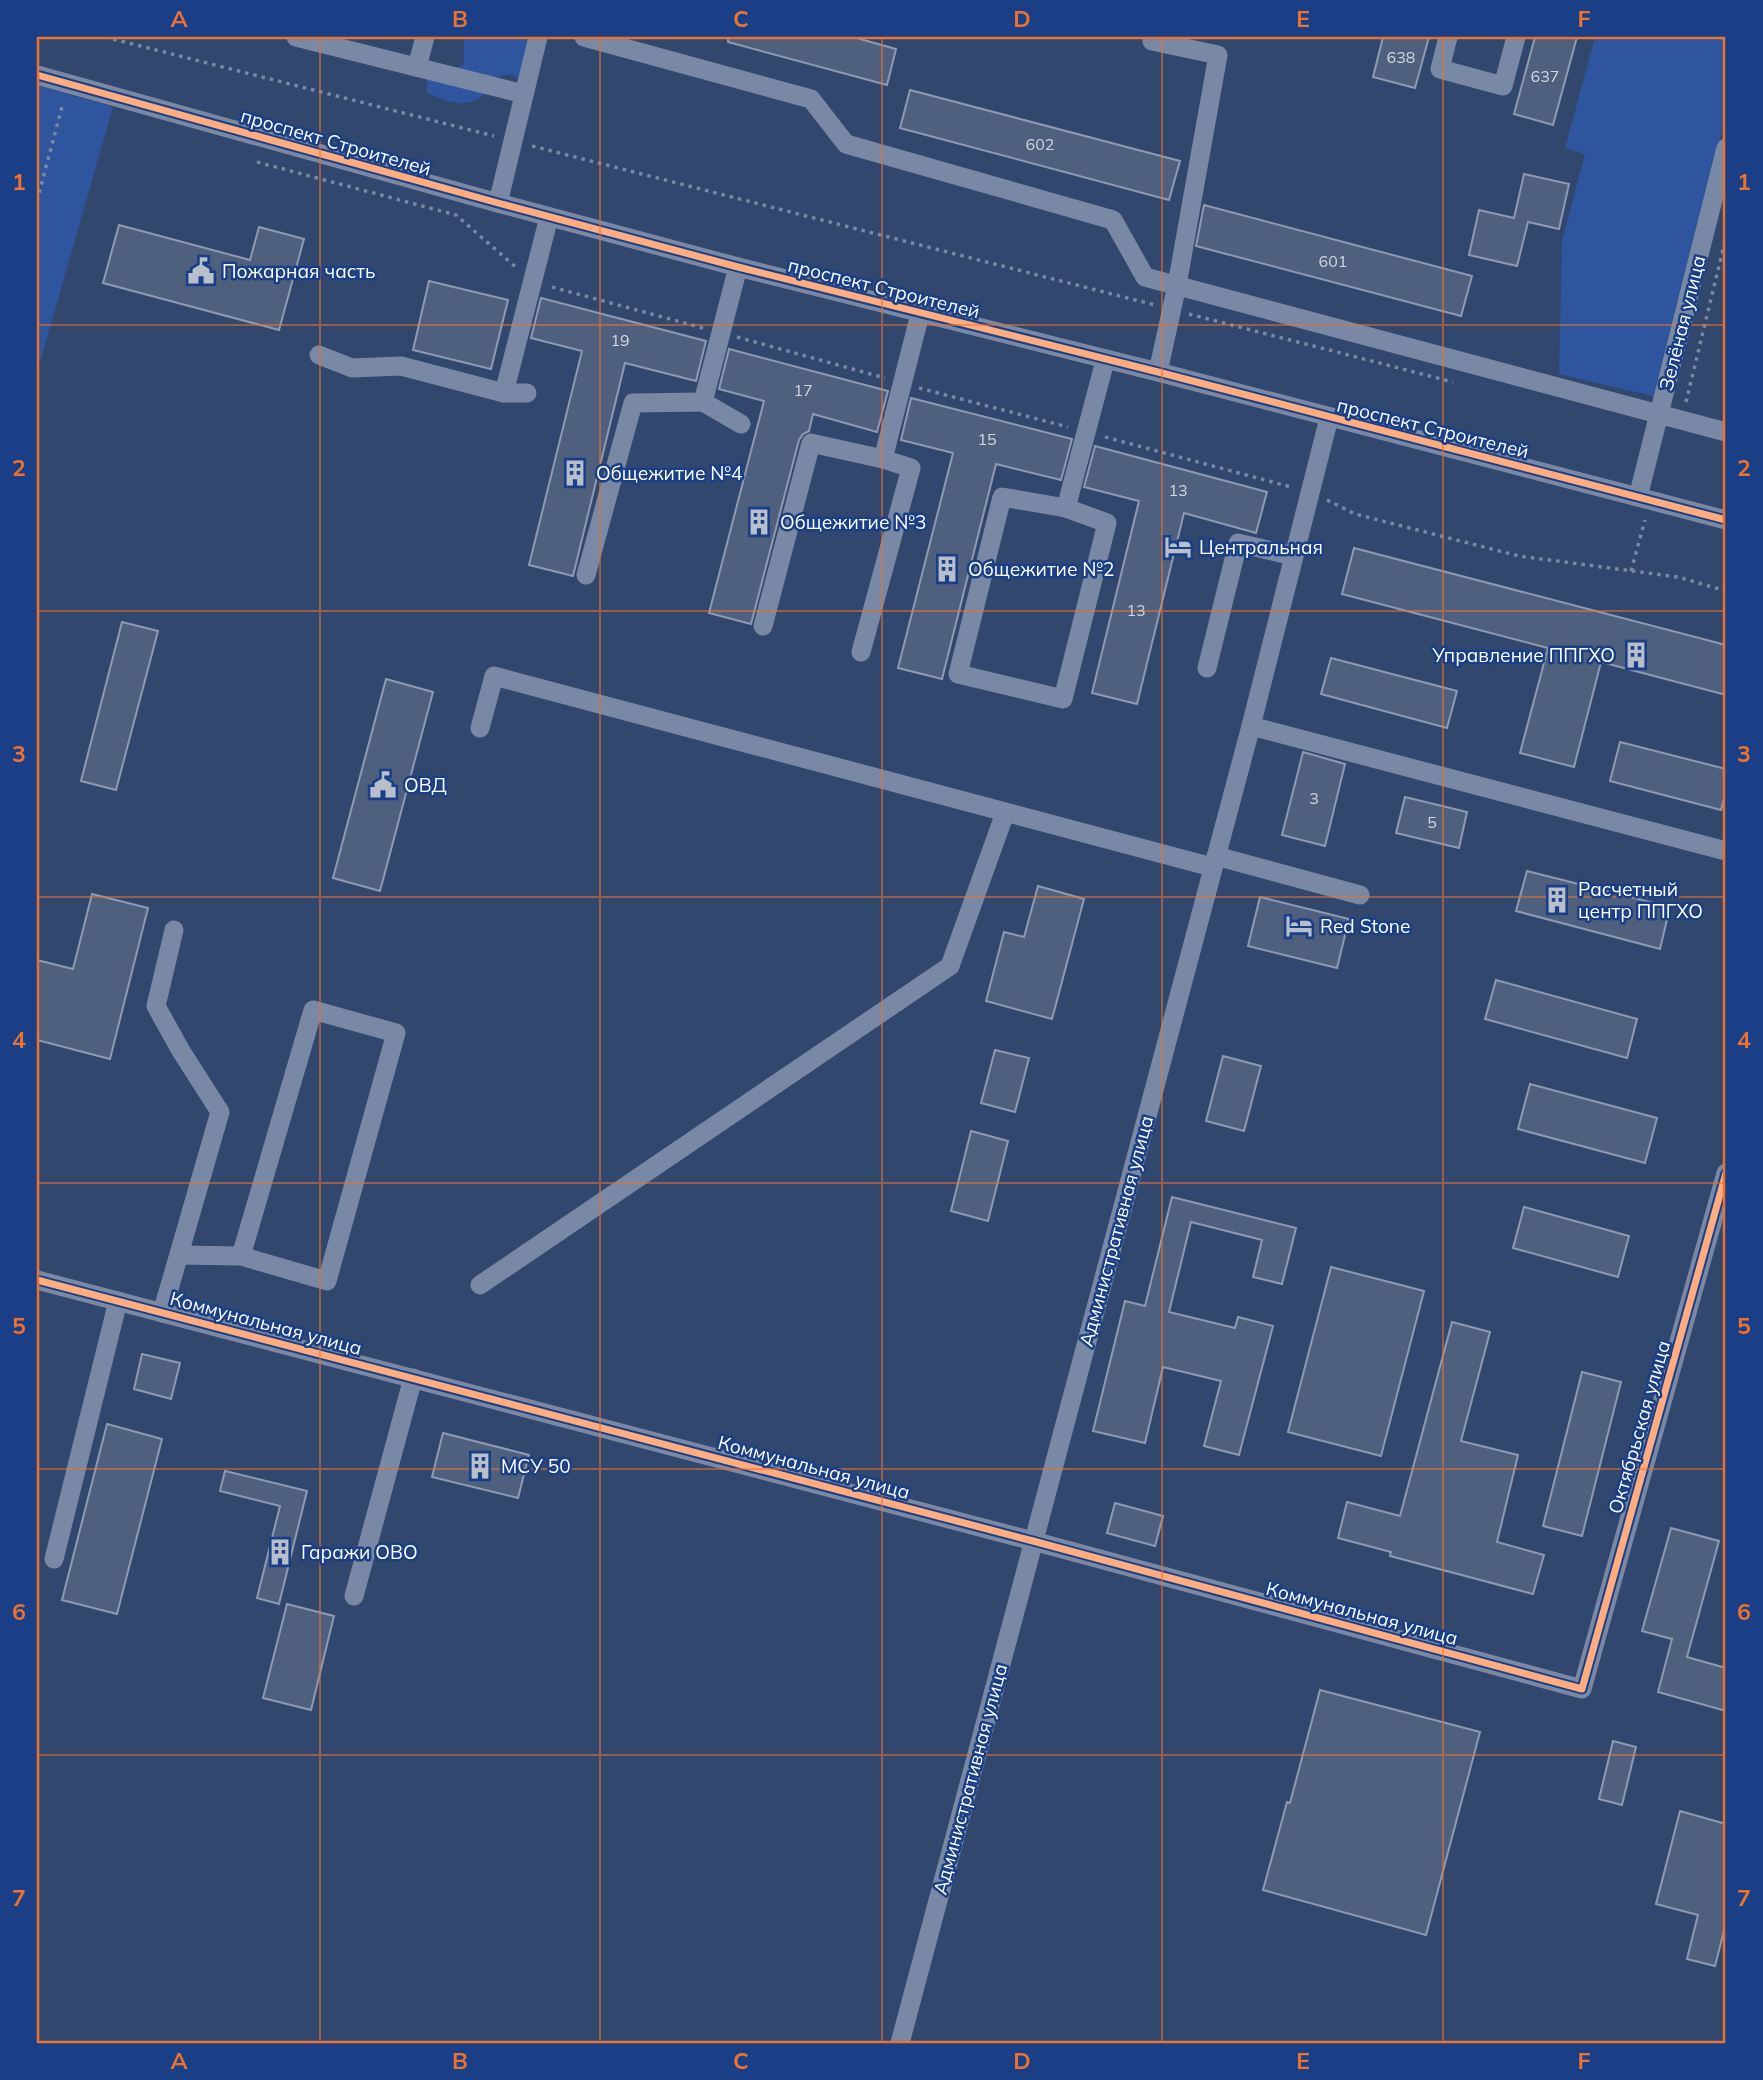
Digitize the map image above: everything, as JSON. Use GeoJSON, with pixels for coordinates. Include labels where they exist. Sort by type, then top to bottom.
{"type":"FeatureCollection","features":[{"type":"Feature","properties":{"kind":"street"},"geometry":{"type":"LineString","coordinates":[[296,37],[524,94]]}},
{"type":"Feature","properties":{"kind":"street"},"geometry":{"type":"LineString","coordinates":[[417,67],[425,37]]}},
{"type":"Feature","properties":{"kind":"street"},"geometry":{"type":"LineString","coordinates":[[498,203],[538,37]]}},
{"type":"Feature","properties":{"kind":"street"},"geometry":{"type":"LineString","coordinates":[[584,37],[811,99],[846,144],[1113,220],[1145,277],[1726,432]]}},
{"type":"Feature","properties":{"kind":"street"},"geometry":{"type":"LineString","coordinates":[[1448,37],[1440,69],[1503,86],[1516,37]]}},
{"type":"Feature","properties":{"kind":"street"},"geometry":{"type":"LineString","coordinates":[[1152,41],[1218,55],[1177,285],[1158,372]]}},
{"type":"Feature","properties":{"kind":"street","name":"проспект Строителей"},"geometry":{"type":"LineString","coordinates":[[37,75],[738,267],[1105,361],[1158,372],[1726,520]]}},
{"type":"Feature","properties":{"kind":"street","name":"Зелёная улица"},"geometry":{"type":"LineString","coordinates":[[1638,497],[1726,148]]}},
{"type":"Feature","properties":{"kind":"street"},"geometry":{"type":"LineString","coordinates":[[504,393],[549,217]]}},
{"type":"Feature","properties":{"kind":"street"},"geometry":{"type":"LineString","coordinates":[[703,402],[738,267]]}},
{"type":"Feature","properties":{"kind":"street"},"geometry":{"type":"LineString","coordinates":[[883,459],[920,313]]}},
{"type":"Feature","properties":{"kind":"street"},"geometry":{"type":"LineString","coordinates":[[319,355],[352,368],[401,366],[504,393],[527,393]]}},
{"type":"Feature","properties":{"kind":"street"},"geometry":{"type":"LineString","coordinates":[[1066,508],[1105,361]]}},
{"type":"Feature","properties":{"kind":"street"},"geometry":{"type":"LineString","coordinates":[[586,575],[633,403],[703,402],[741,424]]}},
{"type":"Feature","properties":{"kind":"street","name":"Административная улица"},"geometry":{"type":"LineString","coordinates":[[900,2043],[1251,726],[1329,418]]}},
{"type":"Feature","properties":{"kind":"street"},"geometry":{"type":"LineString","coordinates":[[763,626],[811,443],[883,459],[911,468],[861,652]]}},
{"type":"Feature","properties":{"kind":"street"},"geometry":{"type":"LineString","coordinates":[[1002,497],[1066,508],[1107,523],[1063,699],[958,674],[1002,497]]}},
{"type":"Feature","properties":{"kind":"street"},"geometry":{"type":"LineString","coordinates":[[1207,668],[1238,543],[1293,556]]}},
{"type":"Feature","properties":{"kind":"street"},"geometry":{"type":"LineString","coordinates":[[480,728],[494,676],[1005,813],[1360,895]]}},
{"type":"Feature","properties":{"kind":"street"},"geometry":{"type":"LineString","coordinates":[[1251,726],[1726,850]]}},
{"type":"Feature","properties":{"kind":"street"},"geometry":{"type":"LineString","coordinates":[[480,1285],[950,966],[1005,813]]}},
{"type":"Feature","properties":{"kind":"street"},"geometry":{"type":"LineString","coordinates":[[162,1312],[220,1112],[156,1006],[174,930]]}},
{"type":"Feature","properties":{"kind":"street"},"geometry":{"type":"LineString","coordinates":[[179,1255],[241,1256],[327,1281],[396,1033],[313,1010],[241,1256]]}},
{"type":"Feature","properties":{"kind":"street","name":"Октябрьская улица"},"geometry":{"type":"LineString","coordinates":[[1583,1689],[1726,1174]]}},
{"type":"Feature","properties":{"kind":"street","name":"Коммунальная улица"},"geometry":{"type":"LineString","coordinates":[[37,1280],[1033,1541],[1583,1689]]}},
{"type":"Feature","properties":{"kind":"street"},"geometry":{"type":"LineString","coordinates":[[54,1559],[118,1301]]}},
{"type":"Feature","properties":{"kind":"street"},"geometry":{"type":"LineString","coordinates":[[354,1596],[413,1378]]}},
{"type":"Feature","properties":{"kind":"path"},"geometry":{"type":"LineString","coordinates":[[105,37],[1453,382]]}},
{"type":"Feature","properties":{"kind":"path"},"geometry":{"type":"LineString","coordinates":[[37,201],[63,103]]}},
{"type":"Feature","properties":{"kind":"path"},"geometry":{"type":"LineString","coordinates":[[257,162],[457,215],[533,282],[1309,491],[1355,514],[1518,556],[1678,577],[1726,591]]}},
{"type":"Feature","properties":{"kind":"path"},"geometry":{"type":"LineString","coordinates":[[1681,419],[1726,237]]}},
{"type":"Feature","properties":{"kind":"shaded area"},"geometry":{"type":"Polygon","coordinates":[[[464,37],[532,37],[521,81],[511,74],[494,78],[482,96],[465,103],[427,93],[427,75],[446,74],[464,64],[464,37]]]}},
{"type":"Feature","properties":{"kind":"shaded area"},"geometry":{"type":"Polygon","coordinates":[[[1595,37],[1726,37],[1726,116],[1653,396],[1559,374],[1562,241],[1585,154],[1565,148],[1595,37]]]}},
{"type":"Feature","properties":{"kind":"shaded area"},"geometry":{"type":"Polygon","coordinates":[[[37,85],[113,107],[37,373],[37,85]]]}},
{"type":"Feature","properties":{"kind":"building"},"geometry":{"type":"Polygon","coordinates":[[[728,37],[853,37],[896,49],[887,85],[728,42],[728,37]]]}},
{"type":"Feature","properties":{"kind":"building"},"geometry":{"type":"Polygon","coordinates":[[[1383,37],[1429,37],[1415,88],[1373,77],[1383,37]]]}},
{"type":"Feature","properties":{"kind":"building"},"geometry":{"type":"Polygon","coordinates":[[[1535,37],[1577,37],[1553,125],[1514,114],[1535,37]]]}},
{"type":"Feature","properties":{"kind":"building"},"geometry":{"type":"Polygon","coordinates":[[[910,90],[1180,161],[1169,200],[900,128],[910,90]]]}},
{"type":"Feature","properties":{"kind":"building"},"geometry":{"type":"Polygon","coordinates":[[[1524,174],[1569,184],[1559,229],[1528,222],[1517,266],[1469,255],[1479,210],[1514,218],[1524,174]]]}},
{"type":"Feature","properties":{"kind":"building"},"geometry":{"type":"Polygon","coordinates":[[[1204,205],[1472,276],[1461,316],[1196,246],[1204,205]]]}},
{"type":"Feature","properties":{"kind":"building","name":"Пожарная часть"},"geometry":{"type":"Polygon","coordinates":[[[119,225],[250,260],[259,227],[304,239],[279,330],[103,283],[119,225]]]}},
{"type":"Feature","properties":{"kind":"building"},"geometry":{"type":"Polygon","coordinates":[[[429,281],[508,300],[491,369],[413,350],[429,281]]]}},
{"type":"Feature","properties":{"kind":"building"},"geometry":{"type":"Polygon","coordinates":[[[541,298],[706,341],[696,381],[625,363],[573,576],[529,565],[582,351],[531,338],[541,298]]]}},
{"type":"Feature","properties":{"kind":"building"},"geometry":{"type":"Polygon","coordinates":[[[729,349],[888,391],[877,432],[813,414],[809,431],[799,440],[751,624],[709,613],[764,401],[719,389],[729,349]]]}},
{"type":"Feature","properties":{"kind":"building"},"geometry":{"type":"Polygon","coordinates":[[[911,398],[1072,439],[1061,480],[996,464],[942,679],[898,668],[953,453],[901,440],[911,398]]]}},
{"type":"Feature","properties":{"kind":"building"},"geometry":{"type":"Polygon","coordinates":[[[1095,446],[1267,492],[1256,533],[1184,513],[1137,704],[1092,693],[1139,501],[1084,487],[1095,446]]]}},
{"type":"Feature","properties":{"kind":"building","name":"Управление ППГХО"},"geometry":{"type":"Polygon","coordinates":[[[1354,548],[1726,645],[1726,695],[1601,662],[1574,767],[1520,753],[1548,648],[1342,594],[1354,548]]]}},
{"type":"Feature","properties":{"kind":"building"},"geometry":{"type":"Polygon","coordinates":[[[122,622],[158,631],[116,790],[81,781],[122,622]]]}},
{"type":"Feature","properties":{"kind":"building"},"geometry":{"type":"Polygon","coordinates":[[[1331,658],[1457,691],[1447,728],[1321,694],[1331,658]]]}},
{"type":"Feature","properties":{"kind":"building","name":"ОВД"},"geometry":{"type":"Polygon","coordinates":[[[386,679],[433,692],[380,891],[333,878],[386,679]]]}},
{"type":"Feature","properties":{"kind":"building"},"geometry":{"type":"Polygon","coordinates":[[[1620,742],[1726,769],[1726,791],[1721,810],[1610,781],[1620,742]]]}},
{"type":"Feature","properties":{"kind":"building"},"geometry":{"type":"Polygon","coordinates":[[[1303,752],[1345,764],[1325,846],[1282,835],[1303,752]]]}},
{"type":"Feature","properties":{"kind":"building"},"geometry":{"type":"Polygon","coordinates":[[[1405,797],[1467,812],[1459,848],[1396,833],[1405,797]]]}},
{"type":"Feature","properties":{"kind":"building"},"geometry":{"type":"Polygon","coordinates":[[[1527,871],[1670,907],[1660,949],[1516,911],[1527,871]]]}},
{"type":"Feature","properties":{"kind":"building"},"geometry":{"type":"Polygon","coordinates":[[[1038,886],[1084,899],[1052,1019],[986,1001],[1004,932],[1024,937],[1038,886]]]}},
{"type":"Feature","properties":{"kind":"building"},"geometry":{"type":"Polygon","coordinates":[[[92,894],[148,908],[110,1059],[37,1040],[37,960],[73,969],[92,894]]]}},
{"type":"Feature","properties":{"kind":"building","name":"Red Stone"},"geometry":{"type":"Polygon","coordinates":[[[1260,897],[1349,919],[1337,968],[1248,946],[1260,897]]]}},
{"type":"Feature","properties":{"kind":"building"},"geometry":{"type":"Polygon","coordinates":[[[1496,980],[1637,1019],[1627,1058],[1485,1019],[1496,980]]]}},
{"type":"Feature","properties":{"kind":"building"},"geometry":{"type":"Polygon","coordinates":[[[995,1050],[1029,1058],[1015,1112],[981,1103],[995,1050]]]}},
{"type":"Feature","properties":{"kind":"building"},"geometry":{"type":"Polygon","coordinates":[[[1223,1056],[1261,1066],[1244,1131],[1206,1121],[1223,1056]]]}},
{"type":"Feature","properties":{"kind":"building"},"geometry":{"type":"Polygon","coordinates":[[[1530,1084],[1657,1118],[1645,1163],[1518,1129],[1530,1084]]]}},
{"type":"Feature","properties":{"kind":"building"},"geometry":{"type":"Polygon","coordinates":[[[971,1131],[1008,1141],[988,1221],[951,1211],[971,1131]]]}},
{"type":"Feature","properties":{"kind":"building"},"geometry":{"type":"Polygon","coordinates":[[[1172,1197],[1296,1228],[1282,1284],[1253,1277],[1262,1240],[1191,1222],[1169,1312],[1235,1328],[1238,1317],[1273,1326],[1239,1455],[1204,1446],[1221,1381],[1163,1367],[1145,1443],[1093,1431],[1125,1301],[1145,1306],[1172,1197]]]}},
{"type":"Feature","properties":{"kind":"building"},"geometry":{"type":"Polygon","coordinates":[[[1524,1207],[1629,1236],[1618,1277],[1513,1248],[1524,1207]]]}},
{"type":"Feature","properties":{"kind":"building"},"geometry":{"type":"Polygon","coordinates":[[[1331,1267],[1424,1291],[1381,1456],[1288,1432],[1331,1267]]]}},
{"type":"Feature","properties":{"kind":"building"},"geometry":{"type":"Polygon","coordinates":[[[1452,1322],[1490,1332],[1461,1441],[1518,1455],[1497,1542],[1544,1555],[1533,1594],[1390,1556],[1391,1552],[1338,1538],[1347,1502],[1400,1516],[1452,1322]]]}},
{"type":"Feature","properties":{"kind":"building"},"geometry":{"type":"Polygon","coordinates":[[[142,1354],[180,1363],[171,1399],[134,1389],[142,1354]]]}},
{"type":"Feature","properties":{"kind":"building"},"geometry":{"type":"Polygon","coordinates":[[[1582,1372],[1621,1382],[1582,1536],[1543,1526],[1582,1372]]]}},
{"type":"Feature","properties":{"kind":"building"},"geometry":{"type":"Polygon","coordinates":[[[107,1424],[162,1439],[117,1614],[62,1600],[107,1424]]]}},
{"type":"Feature","properties":{"kind":"building","name":"МСУ 50"},"geometry":{"type":"Polygon","coordinates":[[[443,1433],[529,1455],[518,1498],[432,1477],[443,1433]]]}},
{"type":"Feature","properties":{"kind":"building","name":"Гаражи ОВО"},"geometry":{"type":"Polygon","coordinates":[[[225,1471],[307,1491],[279,1604],[257,1598],[280,1506],[220,1491],[225,1471]]]}},
{"type":"Feature","properties":{"kind":"building"},"geometry":{"type":"Polygon","coordinates":[[[1115,1503],[1163,1516],[1155,1546],[1107,1533],[1115,1503]]]}},
{"type":"Feature","properties":{"kind":"building"},"geometry":{"type":"Polygon","coordinates":[[[1671,1528],[1719,1541],[1687,1657],[1726,1668],[1726,1711],[1658,1692],[1672,1639],[1642,1631],[1671,1528]]]}},
{"type":"Feature","properties":{"kind":"building"},"geometry":{"type":"Polygon","coordinates":[[[287,1604],[334,1616],[311,1710],[263,1698],[287,1604]]]}},
{"type":"Feature","properties":{"kind":"building"},"geometry":{"type":"Polygon","coordinates":[[[1320,1690],[1480,1732],[1426,1935],[1263,1890],[1287,1802],[1290,1803],[1320,1690]]]}},
{"type":"Feature","properties":{"kind":"building"},"geometry":{"type":"Polygon","coordinates":[[[1613,1741],[1636,1747],[1622,1805],[1599,1799],[1613,1741]]]}},
{"type":"Feature","properties":{"kind":"building"},"geometry":{"type":"Polygon","coordinates":[[[1680,1811],[1726,1824],[1726,1923],[1715,1966],[1687,1959],[1698,1915],[1656,1904],[1680,1811]]]}},
{"type":"Feature","properties":{"kind":"cycle path"},"geometry":{"type":"LineString","coordinates":[[37,75],[738,267],[1158,372],[1726,520]]}},
{"type":"Feature","properties":{"kind":"cycle path"},"geometry":{"type":"LineString","coordinates":[[37,1280],[1033,1541],[1582,1689],[1726,1173]]}},
{"type":"Feature","properties":{"kind":"place","name":"Пожарная часть"},"geometry":{"type":"Point","coordinates":[201,271]}},
{"type":"Feature","properties":{"kind":"place","name":"Общежитие №4"},"geometry":{"type":"Point","coordinates":[575,473]}},
{"type":"Feature","properties":{"kind":"place","name":"Общежитие №3"},"geometry":{"type":"Point","coordinates":[759,522]}},
{"type":"Feature","properties":{"kind":"place","name":"Центральная"},"geometry":{"type":"Point","coordinates":[1178,547]}},
{"type":"Feature","properties":{"kind":"place","name":"Общежитие №2"},"geometry":{"type":"Point","coordinates":[947,569]}},
{"type":"Feature","properties":{"kind":"place","name":"Управление ППГХО"},"geometry":{"type":"Point","coordinates":[1636,655]}},
{"type":"Feature","properties":{"kind":"place","name":"ОВД"},"geometry":{"type":"Point","coordinates":[383,785]}},
{"type":"Feature","properties":{"kind":"place","name":"Расчетный центр ППГХО"},"geometry":{"type":"Point","coordinates":[1557,900]}},
{"type":"Feature","properties":{"kind":"place","name":"Red Stone"},"geometry":{"type":"Point","coordinates":[1299,926]}},
{"type":"Feature","properties":{"kind":"place","name":"МСУ 50"},"geometry":{"type":"Point","coordinates":[480,1466]}},
{"type":"Feature","properties":{"kind":"place","name":"Гаражи ОВО"},"geometry":{"type":"Point","coordinates":[280,1552]}}]}
